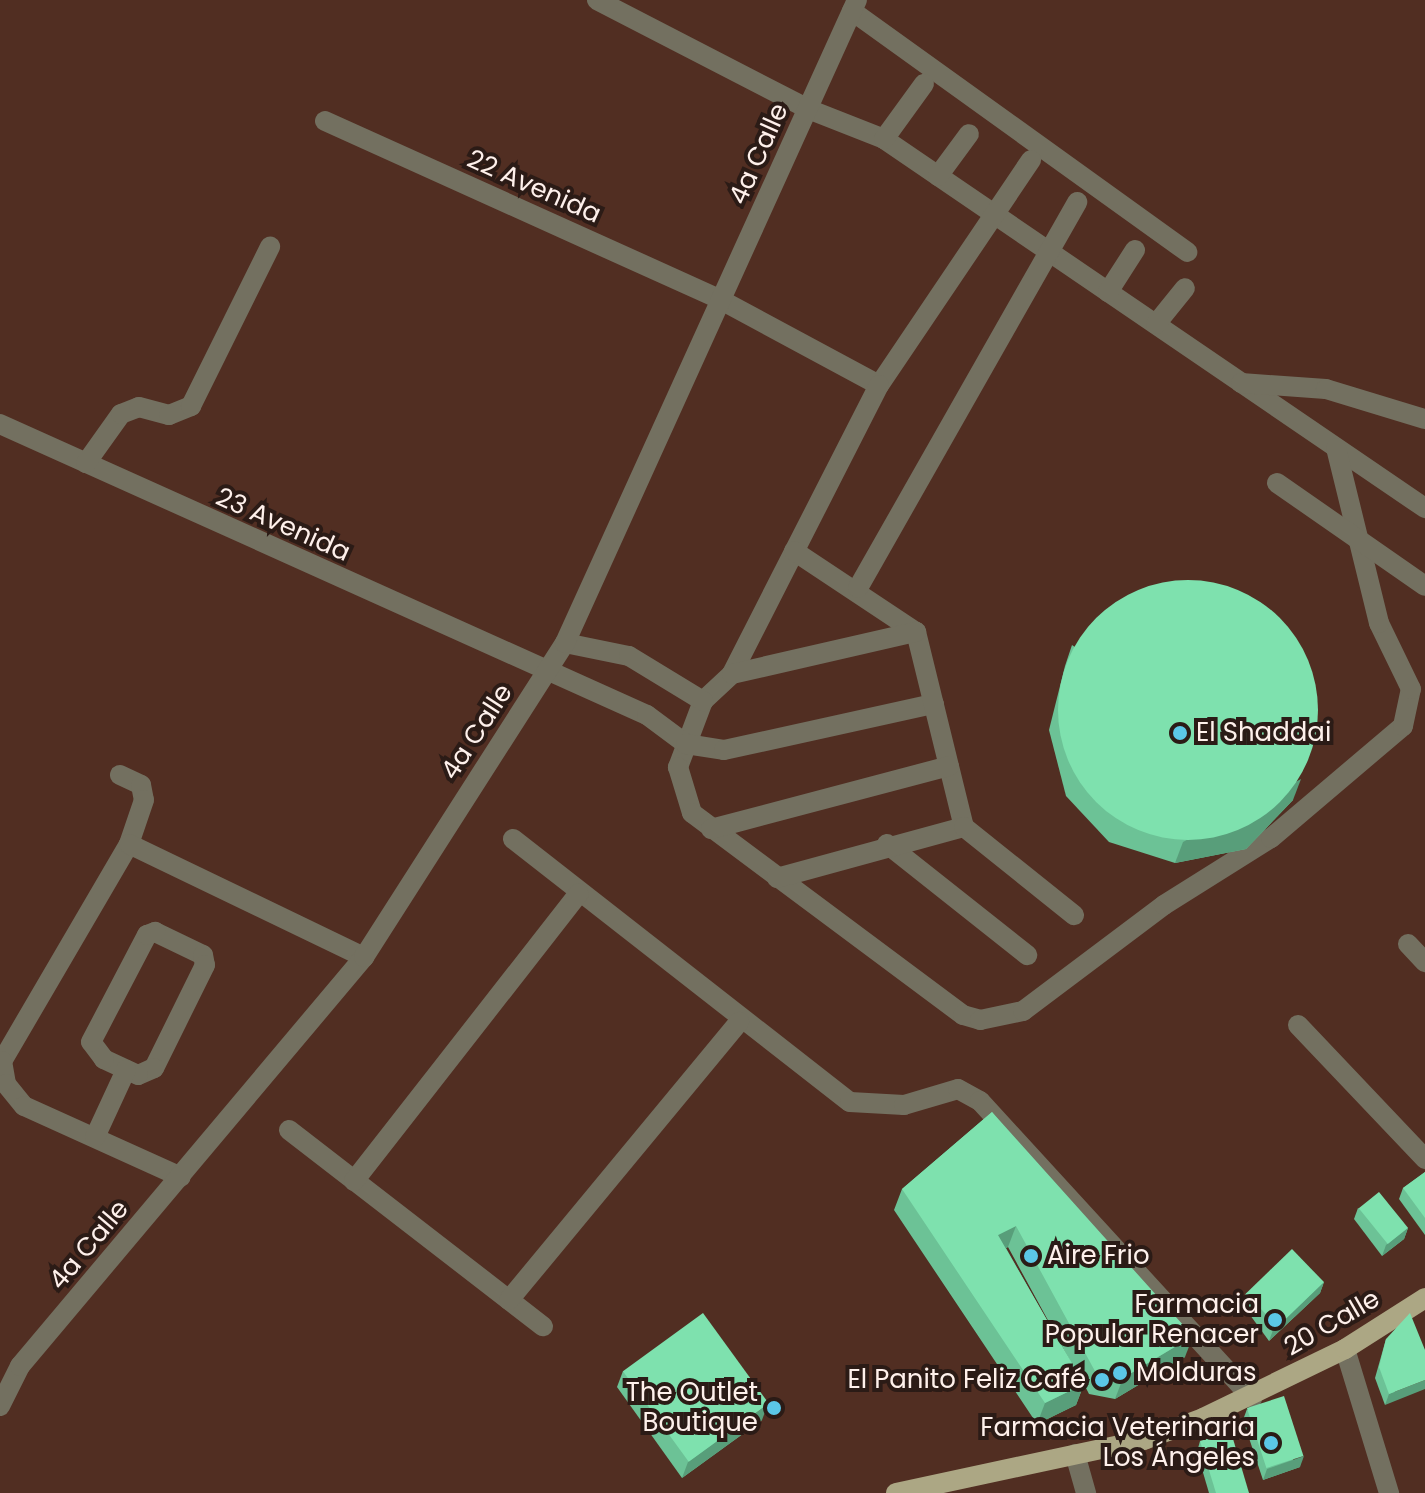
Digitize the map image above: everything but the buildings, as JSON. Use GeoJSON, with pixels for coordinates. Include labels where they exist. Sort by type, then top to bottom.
{"type":"FeatureCollection","features":[{"type":"Feature","properties":{"kind":"main road","name":"20 Calle"},"geometry":{"type":"LineString","coordinates":[[896,1493],[1144,1440],[1252,1398],[1345,1349],[1425,1298]]}},
{"type":"Feature","properties":{"kind":"street"},"geometry":{"type":"LineString","coordinates":[[597,0],[808,109],[884,139],[1425,508]]}},
{"type":"Feature","properties":{"kind":"street"},"geometry":{"type":"LineString","coordinates":[[855,6],[1188,252]]}},
{"type":"Feature","properties":{"kind":"street","name":"4a Calle"},"geometry":{"type":"LineString","coordinates":[[0,1406],[20,1366],[364,957],[565,643],[855,6]]}},
{"type":"Feature","properties":{"kind":"street"},"geometry":{"type":"LineString","coordinates":[[884,139],[924,84]]}},
{"type":"Feature","properties":{"kind":"street","name":"22 Avenida"},"geometry":{"type":"LineString","coordinates":[[325,121],[721,300],[879,385]]}},
{"type":"Feature","properties":{"kind":"street"},"geometry":{"type":"LineString","coordinates":[[938,176],[969,134]]}},
{"type":"Feature","properties":{"kind":"street"},"geometry":{"type":"LineString","coordinates":[[1031,160],[879,385],[732,674],[703,701],[686,744],[680,792],[711,829],[963,1015],[980,1020],[1023,1011],[1345,780],[1403,726],[1418,686],[1379,623],[1336,448]]}},
{"type":"Feature","properties":{"kind":"street"},"geometry":{"type":"LineString","coordinates":[[858,588],[1077,202]]}},
{"type":"Feature","properties":{"kind":"street"},"geometry":{"type":"LineString","coordinates":[[86,463],[121,414],[139,407],[169,415],[191,406],[270,247]]}},
{"type":"Feature","properties":{"kind":"street"},"geometry":{"type":"LineString","coordinates":[[1108,292],[1135,250]]}},
{"type":"Feature","properties":{"kind":"street"},"geometry":{"type":"LineString","coordinates":[[1156,324],[1185,288]]}},
{"type":"Feature","properties":{"kind":"street"},"geometry":{"type":"LineString","coordinates":[[1241,383],[1326,389],[1425,419]]}},
{"type":"Feature","properties":{"kind":"street","name":"23 Avenida"},"geometry":{"type":"LineString","coordinates":[[0,424],[647,715],[686,744]]}},
{"type":"Feature","properties":{"kind":"street"},"geometry":{"type":"LineString","coordinates":[[1277,483],[1425,586]]}},
{"type":"Feature","properties":{"kind":"street"},"geometry":{"type":"LineString","coordinates":[[794,551],[858,588],[916,632],[964,827],[1074,915]]}},
{"type":"Feature","properties":{"kind":"street"},"geometry":{"type":"LineString","coordinates":[[732,674],[916,632]]}},
{"type":"Feature","properties":{"kind":"street"},"geometry":{"type":"LineString","coordinates":[[565,643],[629,656],[703,701]]}},
{"type":"Feature","properties":{"kind":"street"},"geometry":{"type":"LineString","coordinates":[[686,744],[724,750],[934,704]]}},
{"type":"Feature","properties":{"kind":"street"},"geometry":{"type":"LineString","coordinates":[[711,829],[949,766]]}},
{"type":"Feature","properties":{"kind":"street"},"geometry":{"type":"LineString","coordinates":[[120,775],[141,785],[144,800],[129,844],[2,1061],[6,1084],[24,1106],[181,1177]]}},
{"type":"Feature","properties":{"kind":"street"},"geometry":{"type":"LineString","coordinates":[[777,878],[887,844],[964,827]]}},
{"type":"Feature","properties":{"kind":"street"},"geometry":{"type":"LineString","coordinates":[[513,839],[739,1022],[850,1102],[904,1105],[958,1089],[980,1101],[1252,1398]]}},
{"type":"Feature","properties":{"kind":"street"},"geometry":{"type":"LineString","coordinates":[[129,844],[364,957]]}},
{"type":"Feature","properties":{"kind":"street"},"geometry":{"type":"LineString","coordinates":[[887,844],[1027,955]]}},
{"type":"Feature","properties":{"kind":"street"},"geometry":{"type":"LineString","coordinates":[[354,1181],[579,893]]}},
{"type":"Feature","properties":{"kind":"street"},"geometry":{"type":"LineString","coordinates":[[155,932],[203,955],[205,965],[154,1068],[138,1075],[126,1070],[104,1059],[91,1042],[147,935],[155,932]]}},
{"type":"Feature","properties":{"kind":"street"},"geometry":{"type":"LineString","coordinates":[[1408,944],[1425,962]]}},
{"type":"Feature","properties":{"kind":"street"},"geometry":{"type":"LineString","coordinates":[[509,1300],[739,1022]]}},
{"type":"Feature","properties":{"kind":"street"},"geometry":{"type":"LineString","coordinates":[[1298,1025],[1425,1159]]}},
{"type":"Feature","properties":{"kind":"street"},"geometry":{"type":"LineString","coordinates":[[95,1137],[126,1070]]}},
{"type":"Feature","properties":{"kind":"street"},"geometry":{"type":"LineString","coordinates":[[289,1130],[543,1326]]}},
{"type":"Feature","properties":{"kind":"street"},"geometry":{"type":"LineString","coordinates":[[1345,1349],[1389,1493]]}},
{"type":"Feature","properties":{"kind":"street"},"geometry":{"type":"LineString","coordinates":[[1075,1454],[1086,1493]]}},
{"type":"Feature","properties":{"kind":"place","name":"El Shaddai"},"geometry":{"type":"Point","coordinates":[1180,733]}},
{"type":"Feature","properties":{"kind":"place","name":"Aire Frio"},"geometry":{"type":"Point","coordinates":[1031,1256]}},
{"type":"Feature","properties":{"kind":"place","name":"Farmacia Popular Renacer"},"geometry":{"type":"Point","coordinates":[1275,1320]}},
{"type":"Feature","properties":{"kind":"place","name":"Molduras"},"geometry":{"type":"Point","coordinates":[1120,1373]}},
{"type":"Feature","properties":{"kind":"place","name":"El Panito Feliz Café"},"geometry":{"type":"Point","coordinates":[1102,1380]}},
{"type":"Feature","properties":{"kind":"place","name":"The Outlet Boutique"},"geometry":{"type":"Point","coordinates":[774,1408]}},
{"type":"Feature","properties":{"kind":"place","name":"Farmacia Veterinaria Los Ángeles"},"geometry":{"type":"Point","coordinates":[1271,1443]}}]}
